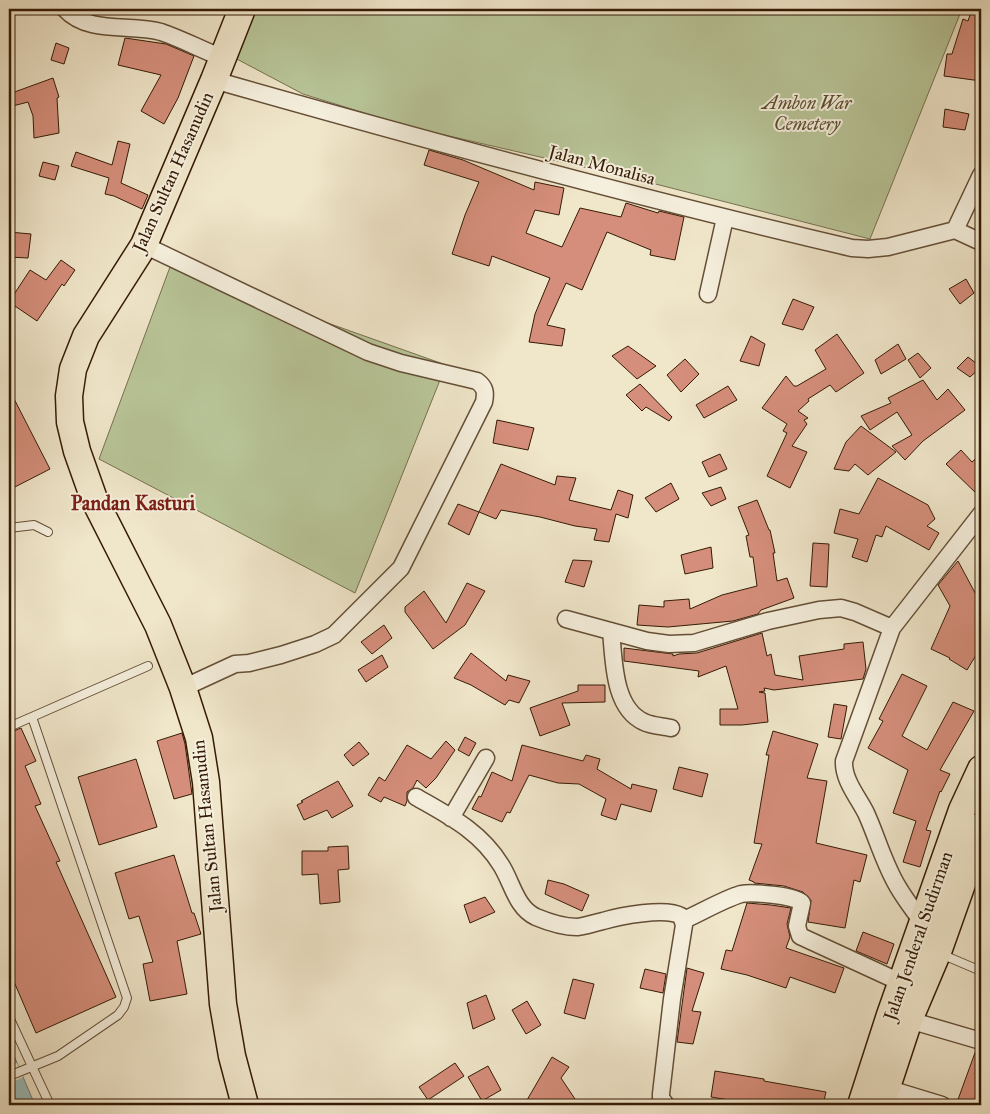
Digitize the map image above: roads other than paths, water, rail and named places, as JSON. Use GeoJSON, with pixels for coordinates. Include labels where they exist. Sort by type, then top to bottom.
{"type":"FeatureCollection","features":[{"type":"Feature","properties":{"kind":"highway","name":"Jalan Sultan Hasanudin"},"geometry":{"type":"LineString","coordinates":[[242,9],[144,245],[86,336],[73,369],[69,396],[70,422],[77,451],[94,499],[158,624],[184,688],[199,738],[206,782],[223,1004],[232,1056],[245,1105]]}},
{"type":"Feature","properties":{"kind":"highway","name":"Jalan Jenderal Sudirman"},"geometry":{"type":"LineString","coordinates":[[883,1097],[908,1020],[962,810],[981,769]]}},
{"type":"Feature","properties":{"kind":"highway","name":"Jalan Jenderal Sudirman"},"geometry":{"type":"LineString","coordinates":[[861,1105],[902,983],[974,873],[981,826]]}},
{"type":"Feature","properties":{"kind":"street","name":"Jalan Monalisa"},"geometry":{"type":"LineString","coordinates":[[64,9],[78,19],[104,26],[147,29],[162,33],[218,69],[366,123],[725,218],[852,248],[868,249],[888,247],[955,230]]}},
{"type":"Feature","properties":{"kind":"street"},"geometry":{"type":"LineString","coordinates":[[981,175],[955,230],[981,242]]}},
{"type":"Feature","properties":{"kind":"street"},"geometry":{"type":"LineString","coordinates":[[708,294],[725,218]]}},
{"type":"Feature","properties":{"kind":"street"},"geometry":{"type":"LineString","coordinates":[[144,245],[368,352],[401,363],[476,380],[484,388],[486,394],[484,402],[401,568],[334,635],[315,644],[281,655],[249,663],[235,664],[184,688]]}},
{"type":"Feature","properties":{"kind":"street"},"geometry":{"type":"LineString","coordinates":[[928,945],[885,862],[866,814],[846,776],[844,761],[892,628],[981,514]]}},
{"type":"Feature","properties":{"kind":"street"},"geometry":{"type":"LineString","coordinates":[[566,618],[611,632],[647,641],[669,644],[694,643],[768,621],[819,610],[841,608],[892,628]]}},
{"type":"Feature","properties":{"kind":"street"},"geometry":{"type":"LineString","coordinates":[[611,632],[621,695],[630,711],[644,722],[671,728]]}},
{"type":"Feature","properties":{"kind":"street"},"geometry":{"type":"LineString","coordinates":[[451,818],[486,758]]}},
{"type":"Feature","properties":{"kind":"street"},"geometry":{"type":"LineString","coordinates":[[416,796],[474,832],[485,842],[502,866],[522,907],[534,916],[576,927],[658,912],[677,914],[684,920]]}},
{"type":"Feature","properties":{"kind":"street"},"geometry":{"type":"LineString","coordinates":[[684,920],[743,894],[788,896],[802,903],[797,926],[800,936],[902,983]]}},
{"type":"Feature","properties":{"kind":"street"},"geometry":{"type":"LineString","coordinates":[[666,1105],[661,1098],[661,1094],[684,920]]}},
{"type":"Feature","properties":{"kind":"street"},"geometry":{"type":"LineString","coordinates":[[908,1020],[981,1041]]}},
{"type":"Feature","properties":{"kind":"street"},"geometry":{"type":"LineString","coordinates":[[883,1097],[942,1105]]}},
{"type":"Feature","properties":{"kind":"lane"},"geometry":{"type":"LineString","coordinates":[[9,528],[34,525],[48,532]]}},
{"type":"Feature","properties":{"kind":"lane"},"geometry":{"type":"LineString","coordinates":[[9,727],[148,666]]}},
{"type":"Feature","properties":{"kind":"lane"},"geometry":{"type":"LineString","coordinates":[[9,1076],[58,1056],[118,1015],[124,1007],[127,998],[32,717]]}},
{"type":"Feature","properties":{"kind":"lane"},"geometry":{"type":"LineString","coordinates":[[928,945],[981,971]]}},
{"type":"Feature","properties":{"kind":"lane"},"geometry":{"type":"LineString","coordinates":[[9,1017],[50,1105]]}},
{"type":"Feature","properties":{"kind":"water"},"geometry":{"type":"Polygon","coordinates":[[[9,1044],[35,1105],[9,1105],[9,1044]]]}},
{"type":"Feature","properties":{"kind":"district","name":"Pandan Kasturi"},"geometry":{"type":"Point","coordinates":[133,503]}},
{"type":"Feature","properties":{"kind":"park label","name":"Ambon War Cemetery"},"geometry":{"type":"Point","coordinates":[807,113]}}]}
